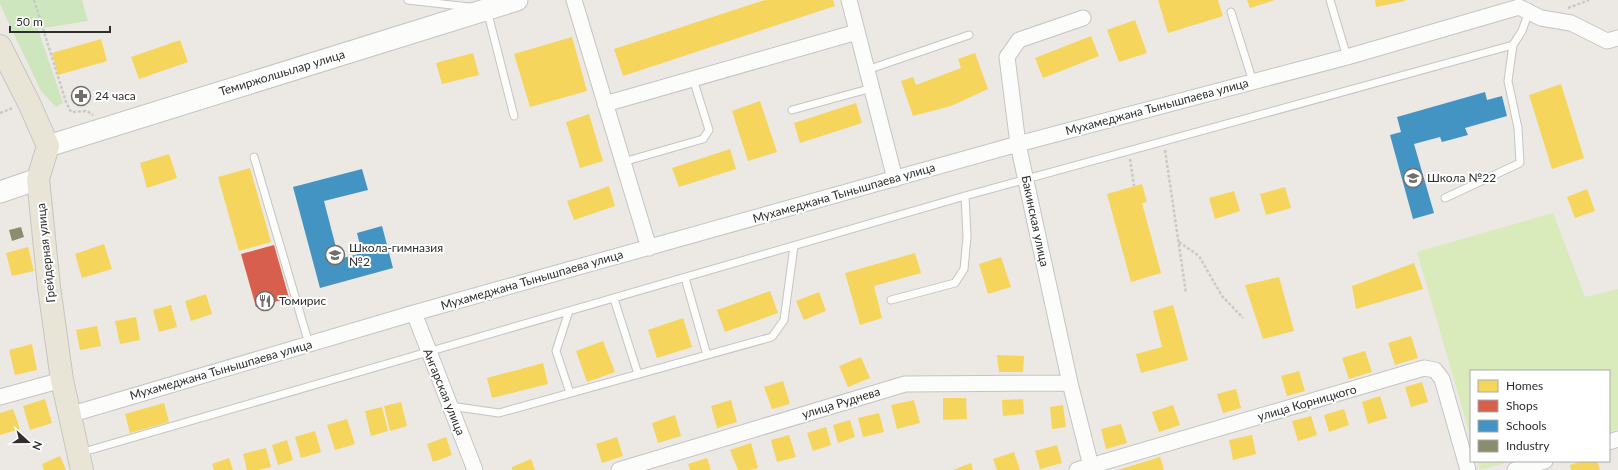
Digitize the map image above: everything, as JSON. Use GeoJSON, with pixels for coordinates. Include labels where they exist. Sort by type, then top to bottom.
{"type":"FeatureCollection","features":[{"type":"Feature","properties":{"kind":"main road"},"geometry":{"type":"LineString","coordinates":[[0,46],[29,103],[48,146]]}},
{"type":"Feature","properties":{"kind":"main road","name":"Грейдерная улица"},"geometry":{"type":"LineString","coordinates":[[48,146],[38,179],[49,287],[62,380],[80,462]]}},
{"type":"Feature","properties":{"kind":"street"},"geometry":{"type":"LineString","coordinates":[[574,0],[649,248]]}},
{"type":"Feature","properties":{"kind":"street"},"geometry":{"type":"LineString","coordinates":[[849,0],[895,179]]}},
{"type":"Feature","properties":{"kind":"street","name":"Темиржолшылар улица"},"geometry":{"type":"LineString","coordinates":[[48,146],[509,1]]}},
{"type":"Feature","properties":{"kind":"street"},"geometry":{"type":"LineString","coordinates":[[1522,6],[1541,18],[1571,23],[1607,41],[1618,38]]}},
{"type":"Feature","properties":{"kind":"street","name":"Мухамеджана Тынышпаева улица"},"geometry":{"type":"LineString","coordinates":[[69,415],[414,313],[1018,144],[1347,57],[1522,6]]}},
{"type":"Feature","properties":{"kind":"street","name":"Бакинская улица"},"geometry":{"type":"LineString","coordinates":[[1083,18],[1019,40],[1007,57],[1018,144],[1070,383],[1086,469]]}},
{"type":"Feature","properties":{"kind":"street"},"geometry":{"type":"LineString","coordinates":[[605,104],[857,32]]}},
{"type":"Feature","properties":{"kind":"street"},"geometry":{"type":"LineString","coordinates":[[0,192],[38,179]]}},
{"type":"Feature","properties":{"kind":"street","name":"Ангарская улица"},"geometry":{"type":"LineString","coordinates":[[414,313],[475,470]]}},
{"type":"Feature","properties":{"kind":"street","name":"улица Корницкого"},"geometry":{"type":"LineString","coordinates":[[1086,469],[1424,368],[1435,370],[1442,379],[1468,470]]}},
{"type":"Feature","properties":{"kind":"street"},"geometry":{"type":"LineString","coordinates":[[0,397],[62,380]]}},
{"type":"Feature","properties":{"kind":"street","name":"улица Руднева"},"geometry":{"type":"LineString","coordinates":[[619,470],[905,384],[1070,383]]}},
{"type":"Feature","properties":{"kind":"street"},"geometry":{"type":"LineString","coordinates":[[1515,470],[1542,462]]}},
{"type":"Feature","properties":{"kind":"lane"},"geometry":{"type":"LineString","coordinates":[[408,0],[486,9],[514,116]]}},
{"type":"Feature","properties":{"kind":"lane"},"geometry":{"type":"LineString","coordinates":[[1330,0],[1347,57]]}},
{"type":"Feature","properties":{"kind":"lane"},"geometry":{"type":"LineString","coordinates":[[1444,198],[1520,163],[1518,128],[1508,81],[1513,45],[1522,31],[1522,6]]}},
{"type":"Feature","properties":{"kind":"lane"},"geometry":{"type":"LineString","coordinates":[[1231,12],[1253,82]]}},
{"type":"Feature","properties":{"kind":"lane"},"geometry":{"type":"LineString","coordinates":[[867,70],[969,35]]}},
{"type":"Feature","properties":{"kind":"lane"},"geometry":{"type":"LineString","coordinates":[[80,462],[429,352],[965,196],[1513,45]]}},
{"type":"Feature","properties":{"kind":"lane"},"geometry":{"type":"LineString","coordinates":[[623,162],[703,138],[709,130],[693,79]]}},
{"type":"Feature","properties":{"kind":"lane"},"geometry":{"type":"LineString","coordinates":[[792,110],[872,88]]}},
{"type":"Feature","properties":{"kind":"lane"},"geometry":{"type":"LineString","coordinates":[[254,157],[309,344]]}},
{"type":"Feature","properties":{"kind":"lane"},"geometry":{"type":"LineString","coordinates":[[891,300],[955,283],[964,268],[967,237],[965,196]]}},
{"type":"Feature","properties":{"kind":"lane"},"geometry":{"type":"LineString","coordinates":[[450,406],[499,413],[772,337],[784,320],[794,246]]}},
{"type":"Feature","properties":{"kind":"lane"},"geometry":{"type":"LineString","coordinates":[[685,278],[707,355]]}},
{"type":"Feature","properties":{"kind":"lane"},"geometry":{"type":"LineString","coordinates":[[614,299],[638,374]]}},
{"type":"Feature","properties":{"kind":"lane"},"geometry":{"type":"LineString","coordinates":[[569,312],[556,351],[570,393]]}},
{"type":"Feature","properties":{"kind":"path"},"geometry":{"type":"LineString","coordinates":[[34,0],[66,102],[71,112],[87,111],[111,127]]}},
{"type":"Feature","properties":{"kind":"path"},"geometry":{"type":"LineString","coordinates":[[1163,141],[1186,293]]}},
{"type":"Feature","properties":{"kind":"path"},"geometry":{"type":"LineString","coordinates":[[1129,151],[1134,186]]}},
{"type":"Feature","properties":{"kind":"path"},"geometry":{"type":"LineString","coordinates":[[1178,242],[1199,256],[1222,296],[1243,318]]}},
{"type":"Feature","properties":{"kind":"green space"},"geometry":{"type":"Polygon","coordinates":[[[0,0],[82,0],[88,21],[38,29],[63,103],[56,107],[41,91],[4,13],[0,0]]]}},
{"type":"Feature","properties":{"kind":"green space"},"geometry":{"type":"Polygon","coordinates":[[[1553,213],[1585,297],[1618,289],[1618,429],[1610,432],[1610,370],[1470,370],[1470,435],[1417,252],[1553,213]]]}},
{"type":"Feature","properties":{"kind":"green space"},"geometry":{"type":"Polygon","coordinates":[[[1478,462],[1508,462],[1480,470],[1478,462]]]}},
{"type":"Feature","properties":{"kind":"building: Homes"},"geometry":{"type":"Polygon","coordinates":[[[765,0],[833,0],[835,6],[623,76],[614,49],[765,0]]]}},
{"type":"Feature","properties":{"kind":"building: Homes"},"geometry":{"type":"Polygon","coordinates":[[[1158,0],[1218,0],[1223,16],[1168,33],[1158,0]]]}},
{"type":"Feature","properties":{"kind":"building: Homes"},"geometry":{"type":"Polygon","coordinates":[[[1247,0],[1275,0],[1250,8],[1247,0]]]}},
{"type":"Feature","properties":{"kind":"building: Homes"},"geometry":{"type":"Polygon","coordinates":[[[1375,0],[1405,0],[1405,1],[1376,7],[1375,0]]]}},
{"type":"Feature","properties":{"kind":"building: Homes"},"geometry":{"type":"Polygon","coordinates":[[[1135,20],[1147,53],[1119,62],[1107,30],[1135,20]]]}},
{"type":"Feature","properties":{"kind":"building: Homes"},"geometry":{"type":"Polygon","coordinates":[[[1091,36],[1099,56],[1043,78],[1035,58],[1091,36]]]}},
{"type":"Feature","properties":{"kind":"building: Homes"},"geometry":{"type":"Polygon","coordinates":[[[572,37],[587,91],[530,107],[514,54],[572,37]]]}},
{"type":"Feature","properties":{"kind":"building: Homes"},"geometry":{"type":"Polygon","coordinates":[[[101,39],[107,61],[58,75],[52,53],[101,39]]]}},
{"type":"Feature","properties":{"kind":"building: Homes"},"geometry":{"type":"Polygon","coordinates":[[[180,40],[188,62],[139,79],[131,57],[180,40]]]}},
{"type":"Feature","properties":{"kind":"building: Homes"},"geometry":{"type":"Polygon","coordinates":[[[473,53],[479,75],[442,84],[436,63],[473,53]]]}},
{"type":"Feature","properties":{"kind":"building: Homes"},"geometry":{"type":"Polygon","coordinates":[[[975,53],[988,89],[951,106],[913,116],[901,81],[913,77],[916,85],[961,68],[958,59],[975,53]]]}},
{"type":"Feature","properties":{"kind":"building: Homes"},"geometry":{"type":"Polygon","coordinates":[[[1561,84],[1584,158],[1552,169],[1529,95],[1561,84]]]}},
{"type":"Feature","properties":{"kind":"building: Homes"},"geometry":{"type":"Polygon","coordinates":[[[760,101],[777,152],[748,161],[732,111],[760,101]]]}},
{"type":"Feature","properties":{"kind":"building: Homes"},"geometry":{"type":"Polygon","coordinates":[[[856,103],[862,123],[800,143],[794,123],[856,103]]]}},
{"type":"Feature","properties":{"kind":"building: Homes"},"geometry":{"type":"Polygon","coordinates":[[[589,114],[603,161],[580,168],[566,122],[589,114]]]}},
{"type":"Feature","properties":{"kind":"building: Homes"},"geometry":{"type":"Polygon","coordinates":[[[730,149],[736,169],[679,187],[672,168],[730,149]]]}},
{"type":"Feature","properties":{"kind":"building: Homes"},"geometry":{"type":"Polygon","coordinates":[[[169,154],[177,178],[147,188],[140,163],[169,154]]]}},
{"type":"Feature","properties":{"kind":"building: Homes"},"geometry":{"type":"Polygon","coordinates":[[[250,168],[271,242],[239,251],[218,177],[250,168]]]}},
{"type":"Feature","properties":{"kind":"building: Homes"},"geometry":{"type":"Polygon","coordinates":[[[1142,184],[1147,202],[1142,203],[1161,273],[1131,282],[1107,194],[1142,184]]]}},
{"type":"Feature","properties":{"kind":"building: Homes"},"geometry":{"type":"Polygon","coordinates":[[[609,186],[615,206],[574,220],[567,201],[609,186]]]}},
{"type":"Feature","properties":{"kind":"building: Homes"},"geometry":{"type":"Polygon","coordinates":[[[1285,187],[1291,208],[1266,215],[1260,194],[1285,187]]]}},
{"type":"Feature","properties":{"kind":"building: Homes"},"geometry":{"type":"Polygon","coordinates":[[[1587,189],[1595,211],[1575,218],[1567,197],[1587,189]]]}},
{"type":"Feature","properties":{"kind":"building: Homes"},"geometry":{"type":"Polygon","coordinates":[[[1234,191],[1240,211],[1215,219],[1209,198],[1234,191]]]}},
{"type":"Feature","properties":{"kind":"building: Homes"},"geometry":{"type":"Polygon","coordinates":[[[104,244],[112,269],[82,278],[75,254],[104,244]]]}},
{"type":"Feature","properties":{"kind":"building: Homes"},"geometry":{"type":"Polygon","coordinates":[[[28,247],[34,271],[12,276],[6,253],[28,247]]]}},
{"type":"Feature","properties":{"kind":"building: Homes"},"geometry":{"type":"Polygon","coordinates":[[[915,253],[921,273],[874,286],[882,318],[860,325],[845,273],[915,253]]]}},
{"type":"Feature","properties":{"kind":"building: Homes"},"geometry":{"type":"Polygon","coordinates":[[[1001,257],[1011,287],[988,294],[979,264],[1001,257]]]}},
{"type":"Feature","properties":{"kind":"building: Homes"},"geometry":{"type":"Polygon","coordinates":[[[1414,263],[1423,289],[1356,309],[1352,286],[1414,263]]]}},
{"type":"Feature","properties":{"kind":"building: Homes"},"geometry":{"type":"Polygon","coordinates":[[[1279,277],[1294,331],[1263,339],[1245,285],[1279,277]]]}},
{"type":"Feature","properties":{"kind":"building: Homes"},"geometry":{"type":"Polygon","coordinates":[[[770,291],[778,313],[725,332],[717,310],[770,291]]]}},
{"type":"Feature","properties":{"kind":"building: Homes"},"geometry":{"type":"Polygon","coordinates":[[[819,292],[826,311],[804,320],[796,301],[819,292]]]}},
{"type":"Feature","properties":{"kind":"building: Homes"},"geometry":{"type":"Polygon","coordinates":[[[206,294],[212,314],[191,321],[185,301],[206,294]]]}},
{"type":"Feature","properties":{"kind":"building: Homes"},"geometry":{"type":"Polygon","coordinates":[[[171,305],[177,327],[159,332],[153,310],[171,305]]]}},
{"type":"Feature","properties":{"kind":"building: Homes"},"geometry":{"type":"Polygon","coordinates":[[[1173,305],[1188,360],[1141,373],[1136,354],[1162,347],[1153,311],[1173,305]]]}},
{"type":"Feature","properties":{"kind":"building: Homes"},"geometry":{"type":"Polygon","coordinates":[[[136,317],[140,340],[120,344],[115,321],[136,317]]]}},
{"type":"Feature","properties":{"kind":"building: Homes"},"geometry":{"type":"Polygon","coordinates":[[[683,318],[692,347],[657,358],[648,330],[683,318]]]}},
{"type":"Feature","properties":{"kind":"building: Homes"},"geometry":{"type":"Polygon","coordinates":[[[97,326],[101,346],[80,350],[76,330],[97,326]]]}},
{"type":"Feature","properties":{"kind":"building: Homes"},"geometry":{"type":"Polygon","coordinates":[[[1411,336],[1418,358],[1395,365],[1388,343],[1411,336]]]}},
{"type":"Feature","properties":{"kind":"building: Homes"},"geometry":{"type":"Polygon","coordinates":[[[603,341],[615,372],[587,382],[576,351],[603,341]]]}},
{"type":"Feature","properties":{"kind":"building: Homes"},"geometry":{"type":"Polygon","coordinates":[[[32,344],[37,370],[15,375],[9,350],[32,344]]]}},
{"type":"Feature","properties":{"kind":"building: Homes"},"geometry":{"type":"Polygon","coordinates":[[[1365,351],[1372,372],[1349,379],[1342,358],[1365,351]]]}},
{"type":"Feature","properties":{"kind":"building: Homes"},"geometry":{"type":"Polygon","coordinates":[[[997,355],[1024,356],[1023,372],[999,372],[997,355]]]}},
{"type":"Feature","properties":{"kind":"building: Homes"},"geometry":{"type":"Polygon","coordinates":[[[861,357],[870,378],[848,387],[839,366],[861,357]]]}},
{"type":"Feature","properties":{"kind":"building: Homes"},"geometry":{"type":"Polygon","coordinates":[[[543,363],[548,384],[492,398],[487,378],[543,363]]]}},
{"type":"Feature","properties":{"kind":"building: Homes"},"geometry":{"type":"Polygon","coordinates":[[[1299,371],[1305,391],[1287,396],[1281,376],[1299,371]]]}},
{"type":"Feature","properties":{"kind":"building: Homes"},"geometry":{"type":"Polygon","coordinates":[[[783,381],[790,404],[772,409],[764,387],[783,381]]]}},
{"type":"Feature","properties":{"kind":"building: Homes"},"geometry":{"type":"Polygon","coordinates":[[[1422,382],[1428,402],[1411,407],[1405,387],[1422,382]]]}},
{"type":"Feature","properties":{"kind":"building: Homes"},"geometry":{"type":"Polygon","coordinates":[[[1236,389],[1241,408],[1223,413],[1217,394],[1236,389]]]}},
{"type":"Feature","properties":{"kind":"building: Homes"},"geometry":{"type":"Polygon","coordinates":[[[1380,396],[1387,418],[1368,424],[1362,402],[1380,396]]]}},
{"type":"Feature","properties":{"kind":"building: Homes"},"geometry":{"type":"Polygon","coordinates":[[[943,398],[966,398],[967,419],[943,420],[943,398]]]}},
{"type":"Feature","properties":{"kind":"building: Homes"},"geometry":{"type":"Polygon","coordinates":[[[45,399],[52,423],[30,430],[23,406],[45,399]]]}},
{"type":"Feature","properties":{"kind":"building: Homes"},"geometry":{"type":"Polygon","coordinates":[[[1023,399],[1024,414],[1003,416],[1002,400],[1023,399]]]}},
{"type":"Feature","properties":{"kind":"building: Homes"},"geometry":{"type":"Polygon","coordinates":[[[731,400],[737,422],[717,428],[711,406],[731,400]]]}},
{"type":"Feature","properties":{"kind":"building: Homes"},"geometry":{"type":"Polygon","coordinates":[[[914,400],[920,423],[897,429],[891,405],[914,400]]]}},
{"type":"Feature","properties":{"kind":"building: Homes"},"geometry":{"type":"Polygon","coordinates":[[[401,402],[407,426],[390,431],[384,406],[401,402]]]}},
{"type":"Feature","properties":{"kind":"building: Homes"},"geometry":{"type":"Polygon","coordinates":[[[164,403],[169,422],[130,433],[125,414],[164,403]]]}},
{"type":"Feature","properties":{"kind":"building: Homes"},"geometry":{"type":"Polygon","coordinates":[[[1063,405],[1066,427],[1052,429],[1050,407],[1063,405]]]}},
{"type":"Feature","properties":{"kind":"building: Homes"},"geometry":{"type":"Polygon","coordinates":[[[1173,405],[1180,425],[1159,432],[1152,412],[1173,405]]]}},
{"type":"Feature","properties":{"kind":"building: Homes"},"geometry":{"type":"Polygon","coordinates":[[[382,407],[388,431],[371,436],[365,411],[382,407]]]}},
{"type":"Feature","properties":{"kind":"building: Homes"},"geometry":{"type":"Polygon","coordinates":[[[13,409],[20,429],[0,435],[0,413],[13,409]]]}},
{"type":"Feature","properties":{"kind":"building: Homes"},"geometry":{"type":"Polygon","coordinates":[[[1344,409],[1349,425],[1329,432],[1324,415],[1344,409]]]}},
{"type":"Feature","properties":{"kind":"building: Homes"},"geometry":{"type":"Polygon","coordinates":[[[879,413],[884,432],[863,437],[858,418],[879,413]]]}},
{"type":"Feature","properties":{"kind":"building: Homes"},"geometry":{"type":"Polygon","coordinates":[[[675,415],[681,436],[658,443],[652,423],[675,415]]]}},
{"type":"Feature","properties":{"kind":"building: Homes"},"geometry":{"type":"Polygon","coordinates":[[[1311,416],[1317,435],[1298,441],[1292,421],[1311,416]]]}},
{"type":"Feature","properties":{"kind":"building: Homes"},"geometry":{"type":"Polygon","coordinates":[[[347,419],[355,444],[335,450],[327,425],[347,419]]]}},
{"type":"Feature","properties":{"kind":"building: Homes"},"geometry":{"type":"Polygon","coordinates":[[[850,420],[855,437],[838,443],[833,425],[850,420]]]}},
{"type":"Feature","properties":{"kind":"building: Homes"},"geometry":{"type":"Polygon","coordinates":[[[1121,424],[1127,443],[1106,449],[1101,429],[1121,424]]]}},
{"type":"Feature","properties":{"kind":"building: Homes"},"geometry":{"type":"Polygon","coordinates":[[[826,427],[831,445],[813,451],[807,433],[826,427]]]}},
{"type":"Feature","properties":{"kind":"building: Homes"},"geometry":{"type":"Polygon","coordinates":[[[315,431],[321,452],[301,458],[295,437],[315,431]]]}},
{"type":"Feature","properties":{"kind":"building: Homes"},"geometry":{"type":"Polygon","coordinates":[[[789,435],[796,457],[777,462],[771,440],[789,435]]]}},
{"type":"Feature","properties":{"kind":"building: Homes"},"geometry":{"type":"Polygon","coordinates":[[[1252,435],[1256,454],[1233,460],[1229,440],[1252,435]]]}},
{"type":"Feature","properties":{"kind":"building: Homes"},"geometry":{"type":"Polygon","coordinates":[[[446,437],[452,455],[433,462],[427,444],[446,437]]]}},
{"type":"Feature","properties":{"kind":"building: Homes"},"geometry":{"type":"Polygon","coordinates":[[[617,437],[623,456],[602,463],[596,444],[617,437]]]}},
{"type":"Feature","properties":{"kind":"building: Homes"},"geometry":{"type":"Polygon","coordinates":[[[287,440],[293,460],[278,465],[272,445],[287,440]]]}},
{"type":"Feature","properties":{"kind":"building: Homes"},"geometry":{"type":"Polygon","coordinates":[[[751,443],[758,468],[738,470],[730,450],[751,443]]]}},
{"type":"Feature","properties":{"kind":"building: Homes"},"geometry":{"type":"Polygon","coordinates":[[[1057,445],[1062,463],[1040,469],[1035,451],[1057,445]]]}},
{"type":"Feature","properties":{"kind":"building: Homes"},"geometry":{"type":"Polygon","coordinates":[[[266,448],[271,467],[258,470],[247,470],[243,454],[266,448]]]}},
{"type":"Feature","properties":{"kind":"building: Homes"},"geometry":{"type":"Polygon","coordinates":[[[1014,452],[1020,470],[997,470],[993,459],[1014,452]]]}},
{"type":"Feature","properties":{"kind":"building: Homes"},"geometry":{"type":"Polygon","coordinates":[[[60,456],[66,470],[44,470],[42,464],[60,456]]]}},
{"type":"Feature","properties":{"kind":"building: Homes"},"geometry":{"type":"Polygon","coordinates":[[[1160,457],[1164,470],[1118,470],[1160,457]]]}},
{"type":"Feature","properties":{"kind":"building: Homes"},"geometry":{"type":"Polygon","coordinates":[[[229,458],[233,470],[214,470],[212,464],[229,458]]]}},
{"type":"Feature","properties":{"kind":"building: Homes"},"geometry":{"type":"Polygon","coordinates":[[[707,458],[711,470],[690,470],[688,464],[707,458]]]}},
{"type":"Feature","properties":{"kind":"building: Homes"},"geometry":{"type":"Polygon","coordinates":[[[531,459],[535,470],[512,470],[512,467],[531,459]]]}},
{"type":"Feature","properties":{"kind":"building: Homes"},"geometry":{"type":"Polygon","coordinates":[[[1579,462],[1597,462],[1600,470],[1571,470],[1570,465],[1579,462]]]}},
{"type":"Feature","properties":{"kind":"building: Homes"},"geometry":{"type":"Polygon","coordinates":[[[971,463],[973,470],[953,470],[971,463]]]}},
{"type":"Feature","properties":{"kind":"building: Shops"},"geometry":{"type":"Polygon","coordinates":[[[274,245],[289,298],[256,307],[241,254],[274,245]]]}},
{"type":"Feature","properties":{"kind":"building: Schools","name":"Школа №22"},"geometry":{"type":"Polygon","coordinates":[[[1485,92],[1487,100],[1502,96],[1507,116],[1465,128],[1468,135],[1442,142],[1440,137],[1414,144],[1434,213],[1413,219],[1390,135],[1401,132],[1397,117],[1485,92]]]}},
{"type":"Feature","properties":{"kind":"building: Schools"},"geometry":{"type":"Polygon","coordinates":[[[362,169],[368,190],[324,201],[339,259],[362,253],[357,233],[382,226],[393,268],[320,288],[293,187],[362,169]]]}},
{"type":"Feature","properties":{"kind":"building: Industry"},"geometry":{"type":"Polygon","coordinates":[[[21,227],[24,237],[12,241],[9,230],[21,227]]]}},
{"type":"Feature","properties":{"kind":"place","name":"24 часа"},"geometry":{"type":"Point","coordinates":[81,96]}},
{"type":"Feature","properties":{"kind":"place","name":"Школа №22"},"geometry":{"type":"Point","coordinates":[1413,178]}},
{"type":"Feature","properties":{"kind":"place","name":"Школа-гимназия №2"},"geometry":{"type":"Point","coordinates":[335,255]}},
{"type":"Feature","properties":{"kind":"place","name":"Томирис"},"geometry":{"type":"Point","coordinates":[265,301]}}]}
